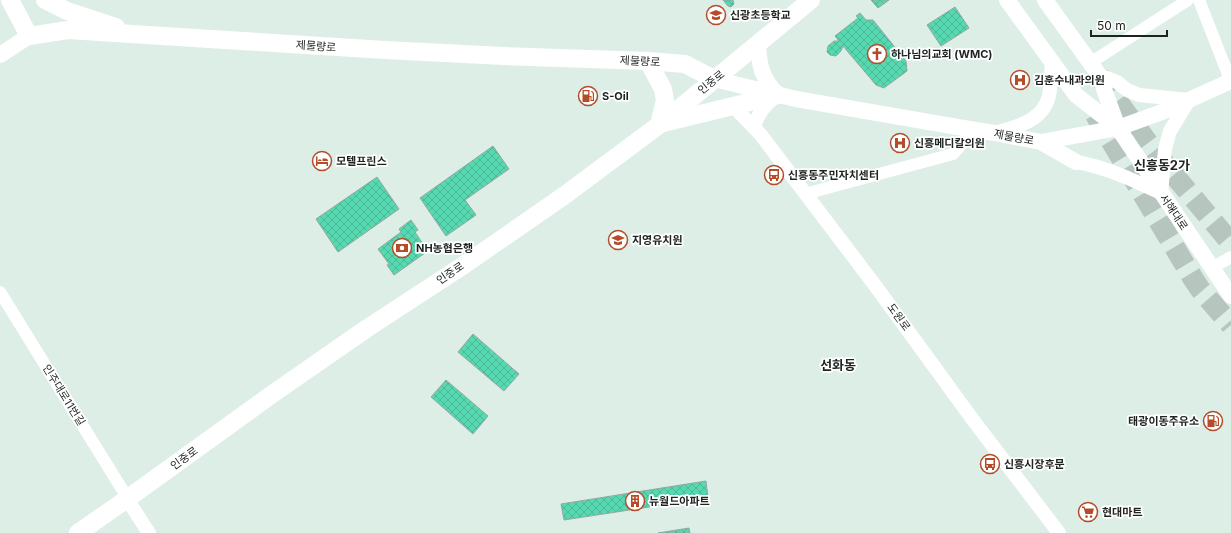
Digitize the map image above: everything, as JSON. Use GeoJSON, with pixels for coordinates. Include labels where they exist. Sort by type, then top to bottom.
{"type":"FeatureCollection","features":[{"type":"Feature","properties":{"kind":"main road"},"geometry":{"type":"LineString","coordinates":[[0,55],[29,36],[10,0]]}},
{"type":"Feature","properties":{"kind":"main road"},"geometry":{"type":"LineString","coordinates":[[45,0],[67,11],[140,35]]}},
{"type":"Feature","properties":{"kind":"main road","name":"인중로"},"geometry":{"type":"LineString","coordinates":[[78,533],[366,329],[561,197],[659,125],[811,0]]}},
{"type":"Feature","properties":{"kind":"main road","name":"서해대로"},"geometry":{"type":"LineString","coordinates":[[1007,0],[1076,95],[1118,128]]}},
{"type":"Feature","properties":{"kind":"main road","name":"서해대로"},"geometry":{"type":"LineString","coordinates":[[1045,0],[1094,69],[1118,128],[1231,296]]}},
{"type":"Feature","properties":{"kind":"main road","name":"제물량로"},"geometry":{"type":"LineString","coordinates":[[29,36],[68,30],[496,56],[685,64],[714,79],[778,95],[1041,142],[1118,128],[1162,112],[1231,82]]}},
{"type":"Feature","properties":{"kind":"main road"},"geometry":{"type":"LineString","coordinates":[[758,44],[761,69],[770,87],[778,95]]}},
{"type":"Feature","properties":{"kind":"main road"},"geometry":{"type":"LineString","coordinates":[[648,62],[663,88],[665,100],[659,125],[778,95]]}},
{"type":"Feature","properties":{"kind":"main road"},"geometry":{"type":"LineString","coordinates":[[1041,142],[1076,162]]}},
{"type":"Feature","properties":{"kind":"street"},"geometry":{"type":"LineString","coordinates":[[1076,162],[1110,170],[1161,193],[1165,149],[1170,131],[1189,100],[1139,95],[1127,90],[1117,82],[1094,69],[1188,0]]}},
{"type":"Feature","properties":{"kind":"street"},"geometry":{"type":"LineString","coordinates":[[1199,0],[1231,82]]}},
{"type":"Feature","properties":{"kind":"street"},"geometry":{"type":"LineString","coordinates":[[995,133],[1017,126],[1036,117],[1044,108],[1049,96],[1052,62]]}},
{"type":"Feature","properties":{"kind":"street"},"geometry":{"type":"LineString","coordinates":[[754,127],[759,113],[767,103],[778,95]]}},
{"type":"Feature","properties":{"kind":"street","name":"도원로"},"geometry":{"type":"LineString","coordinates":[[733,106],[754,127],[874,284],[973,420],[1059,533]]}},
{"type":"Feature","properties":{"kind":"street"},"geometry":{"type":"LineString","coordinates":[[805,194],[953,154],[974,130]]}},
{"type":"Feature","properties":{"kind":"street"},"geometry":{"type":"LineString","coordinates":[[1212,268],[1231,257]]}},
{"type":"Feature","properties":{"kind":"street","name":"인주대로11번길"},"geometry":{"type":"LineString","coordinates":[[0,292],[122,488],[127,499]]}},
{"type":"Feature","properties":{"kind":"street"},"geometry":{"type":"LineString","coordinates":[[127,499],[149,533]]}},
{"type":"Feature","properties":{"kind":"building"},"geometry":{"type":"Polygon","coordinates":[[[723,0],[733,0],[734,4],[731,7],[728,6],[723,0]]]}},
{"type":"Feature","properties":{"kind":"building"},"geometry":{"type":"Polygon","coordinates":[[[871,0],[889,0],[878,8],[871,0]]]}},
{"type":"Feature","properties":{"kind":"building"},"geometry":{"type":"Polygon","coordinates":[[[955,7],[969,28],[941,46],[927,25],[955,7]]]}},
{"type":"Feature","properties":{"kind":"building"},"geometry":{"type":"Polygon","coordinates":[[[860,13],[866,20],[873,20],[906,61],[907,71],[884,88],[876,85],[843,46],[841,51],[836,56],[830,55],[827,52],[828,46],[834,41],[839,41],[835,36],[858,18],[856,16],[860,13]]]}},
{"type":"Feature","properties":{"kind":"building"},"geometry":{"type":"Polygon","coordinates":[[[493,146],[509,169],[465,200],[476,215],[446,236],[420,198],[493,146]]]}},
{"type":"Feature","properties":{"kind":"building"},"geometry":{"type":"Polygon","coordinates":[[[377,177],[399,209],[338,252],[316,219],[377,177]]]}},
{"type":"Feature","properties":{"kind":"building","name":"NH농협은행"},"geometry":{"type":"Polygon","coordinates":[[[411,220],[418,230],[415,232],[425,247],[425,253],[394,275],[387,265],[389,264],[378,249],[401,232],[399,229],[411,220]]]}},
{"type":"Feature","properties":{"kind":"building"},"geometry":{"type":"Polygon","coordinates":[[[473,334],[519,374],[504,391],[458,352],[473,334]]]}},
{"type":"Feature","properties":{"kind":"building"},"geometry":{"type":"Polygon","coordinates":[[[446,380],[488,416],[473,434],[431,397],[446,380]]]}},
{"type":"Feature","properties":{"kind":"building","name":"뉴월드아파트"},"geometry":{"type":"Polygon","coordinates":[[[706,481],[708,498],[564,520],[561,504],[706,481]]]}},
{"type":"Feature","properties":{"kind":"building"},"geometry":{"type":"Polygon","coordinates":[[[689,528],[690,533],[658,533],[689,528]]]}},
{"type":"Feature","properties":{"kind":"tunnel"},"geometry":{"type":"LineString","coordinates":[[1099,76],[1154,151],[1231,243]]}},
{"type":"Feature","properties":{"kind":"tunnel"},"geometry":{"type":"LineString","coordinates":[[1095,114],[1194,280],[1231,325]]}},
{"type":"Feature","properties":{"kind":"place","name":"신광초등학교"},"geometry":{"type":"Point","coordinates":[716,15]}},
{"type":"Feature","properties":{"kind":"place","name":"하나님의교회 (WMC)"},"geometry":{"type":"Point","coordinates":[877,54]}},
{"type":"Feature","properties":{"kind":"place","name":"김훈수내과의원"},"geometry":{"type":"Point","coordinates":[1020,80]}},
{"type":"Feature","properties":{"kind":"place","name":"S-Oil"},"geometry":{"type":"Point","coordinates":[588,96]}},
{"type":"Feature","properties":{"kind":"place","name":"신흥메디칼의원"},"geometry":{"type":"Point","coordinates":[900,143]}},
{"type":"Feature","properties":{"kind":"place","name":"모텔프린스"},"geometry":{"type":"Point","coordinates":[322,161]}},
{"type":"Feature","properties":{"kind":"place","name":"신흥동주민자치센터"},"geometry":{"type":"Point","coordinates":[774,175]}},
{"type":"Feature","properties":{"kind":"place","name":"지영유치원"},"geometry":{"type":"Point","coordinates":[618,240]}},
{"type":"Feature","properties":{"kind":"place","name":"NH농협은행"},"geometry":{"type":"Point","coordinates":[402,248]}},
{"type":"Feature","properties":{"kind":"place","name":"태광이동주유소"},"geometry":{"type":"Point","coordinates":[1213,421]}},
{"type":"Feature","properties":{"kind":"place","name":"신흥시장후문"},"geometry":{"type":"Point","coordinates":[990,464]}},
{"type":"Feature","properties":{"kind":"place","name":"뉴월드아파트"},"geometry":{"type":"Point","coordinates":[635,501]}},
{"type":"Feature","properties":{"kind":"place","name":"현대마트"},"geometry":{"type":"Point","coordinates":[1088,512]}},
{"type":"Feature","properties":{"kind":"district","name":"신흥동2가"},"geometry":{"type":"Point","coordinates":[1162,165]}},
{"type":"Feature","properties":{"kind":"district","name":"선화동"},"geometry":{"type":"Point","coordinates":[838,365]}}]}
